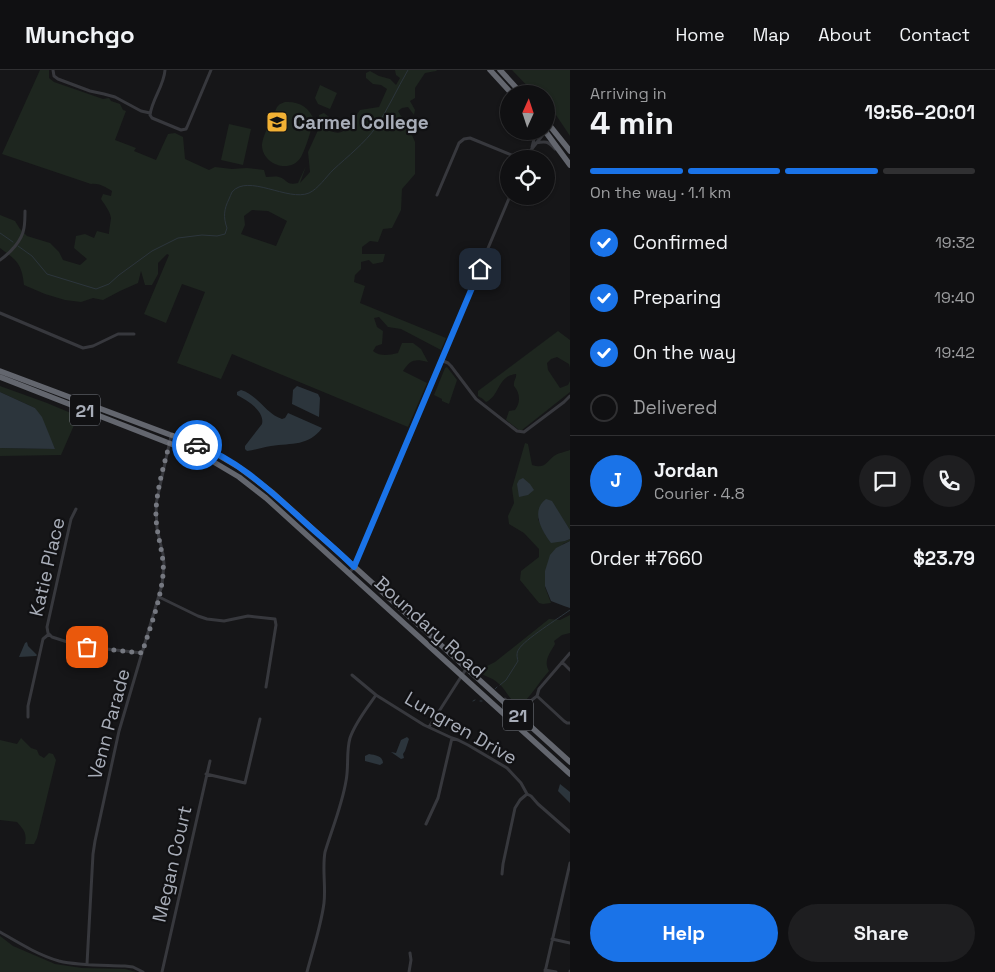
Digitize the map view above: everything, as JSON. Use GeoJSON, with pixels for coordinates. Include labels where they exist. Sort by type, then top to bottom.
{"type":"FeatureCollection","features":[{"type":"Feature","properties":{"kind":"highway"},"geometry":{"type":"LineString","coordinates":[[490,70],[504,85]]}},
{"type":"Feature","properties":{"kind":"highway"},"geometry":{"type":"LineString","coordinates":[[500,70],[514,85]]}},
{"type":"Feature","properties":{"kind":"highway"},"geometry":{"type":"LineString","coordinates":[[555,137],[570,151]]}},
{"type":"Feature","properties":{"kind":"highway"},"geometry":{"type":"LineString","coordinates":[[554,140],[570,164]]}},
{"type":"Feature","properties":{"kind":"highway","name":"Boundary Road"},"geometry":{"type":"LineString","coordinates":[[0,371],[208,449],[240,468],[273,494],[570,762]]}},
{"type":"Feature","properties":{"kind":"highway","name":"Boundary Road"},"geometry":{"type":"LineString","coordinates":[[0,377],[207,458],[239,477],[266,498],[570,774]]}},
{"type":"Feature","properties":{"kind":"street"},"geometry":{"type":"LineString","coordinates":[[53,70],[54,76],[58,79],[90,91],[115,97],[141,111],[150,113]]}},
{"type":"Feature","properties":{"kind":"street"},"geometry":{"type":"LineString","coordinates":[[165,70],[164,80],[158,90],[150,113],[152,118],[178,130],[186,129],[211,70]]}},
{"type":"Feature","properties":{"kind":"street"},"geometry":{"type":"LineString","coordinates":[[437,195],[459,143],[464,139],[470,138],[500,150]]}},
{"type":"Feature","properties":{"kind":"street"},"geometry":{"type":"LineString","coordinates":[[531,150],[534,140]]}},
{"type":"Feature","properties":{"kind":"street"},"geometry":{"type":"LineString","coordinates":[[531,150],[538,140]]}},
{"type":"Feature","properties":{"kind":"street"},"geometry":{"type":"LineString","coordinates":[[536,143],[545,141],[551,144],[570,164]]}},
{"type":"Feature","properties":{"kind":"street"},"geometry":{"type":"LineString","coordinates":[[348,573],[354,567],[506,205]]}},
{"type":"Feature","properties":{"kind":"street"},"geometry":{"type":"LineString","coordinates":[[0,260],[12,250],[22,234],[25,211]]}},
{"type":"Feature","properties":{"kind":"street"},"geometry":{"type":"LineString","coordinates":[[0,313],[83,348],[93,346],[118,334],[134,334]]}},
{"type":"Feature","properties":{"kind":"street"},"geometry":{"type":"LineString","coordinates":[[441,360],[451,366],[476,399],[517,431],[524,432],[570,396]]}},
{"type":"Feature","properties":{"kind":"street","name":"Venn Parade"},"geometry":{"type":"LineString","coordinates":[[87,964],[95,841],[119,731],[159,597],[162,580],[164,564],[157,529],[156,504],[172,435]]}},
{"type":"Feature","properties":{"kind":"street","name":"Katie Place"},"geometry":{"type":"LineString","coordinates":[[28,716],[28,706],[43,639],[48,634],[47,627],[71,519],[76,509]]}},
{"type":"Feature","properties":{"kind":"street"},"geometry":{"type":"LineString","coordinates":[[159,597],[207,619],[224,620],[248,616],[275,619],[276,625],[266,687]]}},
{"type":"Feature","properties":{"kind":"street"},"geometry":{"type":"LineString","coordinates":[[48,634],[52,637],[87,647],[142,653]]}},
{"type":"Feature","properties":{"kind":"street"},"geometry":{"type":"LineString","coordinates":[[476,678],[482,680],[519,710],[537,696],[539,689],[570,653]]}},
{"type":"Feature","properties":{"kind":"street"},"geometry":{"type":"LineString","coordinates":[[562,662],[570,670]]}},
{"type":"Feature","properties":{"kind":"street"},"geometry":{"type":"LineString","coordinates":[[429,728],[467,669]]}},
{"type":"Feature","properties":{"kind":"street","name":"Lungren Drive"},"geometry":{"type":"LineString","coordinates":[[352,675],[376,695],[429,728],[468,745],[507,768],[521,782],[527,794],[570,832]]}},
{"type":"Feature","properties":{"kind":"street"},"geometry":{"type":"LineString","coordinates":[[307,972],[322,917],[324,903],[323,862],[346,782],[348,746],[354,730],[376,695]]}},
{"type":"Feature","properties":{"kind":"street"},"geometry":{"type":"LineString","coordinates":[[537,696],[564,721],[570,723]]}},
{"type":"Feature","properties":{"kind":"street"},"geometry":{"type":"LineString","coordinates":[[524,708],[524,720]]}},
{"type":"Feature","properties":{"kind":"street"},"geometry":{"type":"LineString","coordinates":[[206,774],[245,783],[260,719]]}},
{"type":"Feature","properties":{"kind":"street"},"geometry":{"type":"LineString","coordinates":[[426,824],[438,798],[452,738]]}},
{"type":"Feature","properties":{"kind":"street","name":"Megan Court"},"geometry":{"type":"LineString","coordinates":[[162,972],[210,761]]}},
{"type":"Feature","properties":{"kind":"street"},"geometry":{"type":"LineString","coordinates":[[502,874],[515,808],[527,794]]}},
{"type":"Feature","properties":{"kind":"street"},"geometry":{"type":"LineString","coordinates":[[556,972],[545,971],[565,893],[570,863]]}},
{"type":"Feature","properties":{"kind":"street"},"geometry":{"type":"LineString","coordinates":[[0,932],[33,951],[60,961],[133,967],[143,972]]}},
{"type":"Feature","properties":{"kind":"street"},"geometry":{"type":"LineString","coordinates":[[552,939],[570,943]]}},
{"type":"Feature","properties":{"kind":"street"},"geometry":{"type":"LineString","coordinates":[[409,972],[410,953]]}},
{"type":"Feature","properties":{"kind":"shaded area"},"geometry":{"type":"Polygon","coordinates":[[[40,70],[49,70],[49,78],[54,82],[103,99],[109,98],[111,101],[120,104],[123,110],[126,111],[115,140],[136,148],[134,151],[156,160],[168,134],[175,133],[183,137],[185,159],[209,170],[215,167],[264,170],[266,177],[279,177],[294,184],[298,183],[306,166],[300,183],[310,172],[308,152],[319,128],[319,115],[324,113],[329,117],[331,131],[336,133],[345,130],[360,110],[379,107],[387,89],[381,85],[373,84],[366,78],[366,73],[370,71],[390,79],[396,85],[400,78],[396,75],[395,70],[437,70],[425,73],[415,88],[415,98],[410,101],[415,110],[414,115],[408,107],[398,111],[407,121],[415,142],[415,174],[402,189],[401,210],[392,228],[383,229],[378,242],[370,241],[362,247],[362,254],[385,254],[383,262],[373,264],[369,260],[361,262],[361,269],[355,275],[354,282],[365,286],[360,303],[446,338],[441,350],[401,329],[388,327],[379,317],[374,318],[377,327],[383,331],[382,344],[376,346],[373,351],[382,355],[395,354],[398,353],[402,343],[413,343],[421,349],[428,362],[414,361],[408,364],[403,371],[427,383],[408,427],[232,354],[221,379],[177,363],[205,292],[182,284],[166,323],[144,314],[169,255],[167,254],[158,263],[158,274],[152,285],[145,285],[141,271],[138,283],[103,300],[93,298],[81,302],[65,300],[24,285],[20,267],[0,248],[0,215],[15,221],[27,236],[50,243],[59,252],[63,260],[80,265],[87,259],[74,248],[76,236],[85,234],[94,238],[97,231],[109,234],[111,218],[101,199],[103,194],[111,196],[112,191],[99,185],[2,154],[40,70]],[[252,210],[244,216],[245,225],[241,234],[276,246],[287,221],[268,211],[252,210]]]}},
{"type":"Feature","properties":{"kind":"shaded area"},"geometry":{"type":"Polygon","coordinates":[[[512,70],[570,70],[570,136],[555,114],[555,85],[526,85],[512,70]]]}},
{"type":"Feature","properties":{"kind":"shaded area"},"geometry":{"type":"Polygon","coordinates":[[[320,85],[337,93],[330,109],[318,104],[315,98],[320,85]]]}},
{"type":"Feature","properties":{"kind":"shaded area"},"geometry":{"type":"Polygon","coordinates":[[[285,102],[303,106],[314,120],[301,157],[296,162],[284,166],[271,162],[266,157],[262,144],[277,107],[285,102]]]}},
{"type":"Feature","properties":{"kind":"shaded area"},"geometry":{"type":"Polygon","coordinates":[[[229,124],[251,129],[243,165],[221,160],[229,124]]]}},
{"type":"Feature","properties":{"kind":"shaded area"},"geometry":{"type":"Polygon","coordinates":[[[558,331],[570,340],[570,368],[569,364],[557,357],[547,363],[548,370],[560,388],[568,385],[570,381],[570,392],[522,430],[519,430],[506,420],[509,411],[515,410],[519,401],[518,392],[514,386],[516,374],[505,378],[491,399],[486,402],[478,396],[478,391],[558,331]]]}},
{"type":"Feature","properties":{"kind":"shaded area"},"geometry":{"type":"Polygon","coordinates":[[[447,367],[457,380],[449,404],[434,395],[447,367]]]}},
{"type":"Feature","properties":{"kind":"shaded area"},"geometry":{"type":"Polygon","coordinates":[[[0,386],[78,416],[61,455],[0,456],[0,448],[55,449],[35,408],[0,392],[0,386]]]}},
{"type":"Feature","properties":{"kind":"shaded area"},"geometry":{"type":"Polygon","coordinates":[[[297,386],[318,394],[320,398],[319,417],[292,404],[293,390],[297,386]]]}},
{"type":"Feature","properties":{"kind":"shaded area"},"geometry":{"type":"Polygon","coordinates":[[[241,390],[247,392],[276,417],[285,418],[288,413],[322,428],[312,438],[300,443],[268,446],[247,451],[245,446],[262,424],[262,419],[258,410],[237,395],[237,392],[241,390]]]}},
{"type":"Feature","properties":{"kind":"shaded area"},"geometry":{"type":"Polygon","coordinates":[[[0,392],[35,408],[42,417],[55,449],[0,448],[0,392]]]}},
{"type":"Feature","properties":{"kind":"shaded area"},"geometry":{"type":"Polygon","coordinates":[[[525,443],[528,444],[532,465],[536,466],[542,466],[556,455],[570,450],[570,530],[551,501],[538,519],[546,536],[565,541],[570,539],[570,541],[563,544],[545,587],[551,603],[539,603],[520,580],[521,571],[539,557],[539,549],[524,533],[509,524],[508,516],[514,503],[512,488],[525,443]]]}},
{"type":"Feature","properties":{"kind":"shaded area"},"geometry":{"type":"Polygon","coordinates":[[[523,478],[534,490],[528,495],[519,497],[517,484],[523,478]]]}},
{"type":"Feature","properties":{"kind":"shaded area"},"geometry":{"type":"Polygon","coordinates":[[[546,499],[552,501],[570,530],[570,539],[551,543],[544,533],[538,515],[541,504],[546,499]]]}},
{"type":"Feature","properties":{"kind":"shaded area"},"geometry":{"type":"Polygon","coordinates":[[[570,541],[570,608],[551,601],[545,586],[545,571],[550,555],[556,548],[570,541]]]}},
{"type":"Feature","properties":{"kind":"shaded area"},"geometry":{"type":"Polygon","coordinates":[[[570,615],[570,633],[562,635],[554,641],[555,644],[547,660],[549,671],[521,705],[511,699],[496,681],[477,671],[495,662],[549,619],[560,620],[570,615]]]}},
{"type":"Feature","properties":{"kind":"shaded area"},"geometry":{"type":"Polygon","coordinates":[[[27,642],[28,646],[37,655],[19,657],[25,643],[27,642]]]}},
{"type":"Feature","properties":{"kind":"shaded area"},"geometry":{"type":"Polygon","coordinates":[[[407,737],[409,739],[403,754],[404,758],[401,759],[391,752],[396,753],[401,740],[407,737]]]}},
{"type":"Feature","properties":{"kind":"shaded area"},"geometry":{"type":"Polygon","coordinates":[[[21,738],[31,748],[37,750],[39,755],[44,758],[49,753],[53,754],[56,760],[34,844],[25,844],[26,837],[17,822],[0,820],[0,740],[17,744],[21,738]]]}},
{"type":"Feature","properties":{"kind":"shaded area"},"geometry":{"type":"Polygon","coordinates":[[[369,754],[380,757],[383,763],[380,765],[365,761],[365,756],[369,754]]]}},
{"type":"Feature","properties":{"kind":"shaded area"},"geometry":{"type":"Polygon","coordinates":[[[560,784],[570,792],[570,803],[558,791],[560,784]]]}},
{"type":"Feature","properties":{"kind":"shaded area"},"geometry":{"type":"Polygon","coordinates":[[[0,936],[13,946],[55,964],[82,968],[125,969],[136,972],[0,972],[0,936]]]}},
{"type":"Feature","properties":{"kind":"waterway"},"geometry":{"type":"LineString","coordinates":[[18,246],[32,256],[47,274],[96,289],[109,284],[152,251],[178,238],[225,234],[227,228],[225,220],[226,206],[232,192],[239,187],[248,185],[258,186],[300,195],[316,189],[372,133],[408,70]]}},
{"type":"Feature","properties":{"kind":"waterway"},"geometry":{"type":"LineString","coordinates":[[0,233],[13,242]]}},
{"type":"Feature","properties":{"kind":"waterway"},"geometry":{"type":"LineString","coordinates":[[500,685],[506,680],[518,661],[517,652],[522,645],[570,610]]}},
{"type":"Feature","properties":{"kind":"way so far"},"geometry":{"type":"LineString","coordinates":[[87,647],[142,653],[162,585],[164,564],[157,529],[156,504],[172,435],[197,445]]}},
{"type":"Feature","properties":{"kind":"place","name":"Carmel College"},"geometry":{"type":"Point","coordinates":[277,122]}},
{"type":"Feature","properties":{"kind":"route"},"geometry":{"type":"LineString","coordinates":[[197,445],[222,456],[255,479],[354,567],[480,269]]}}]}
